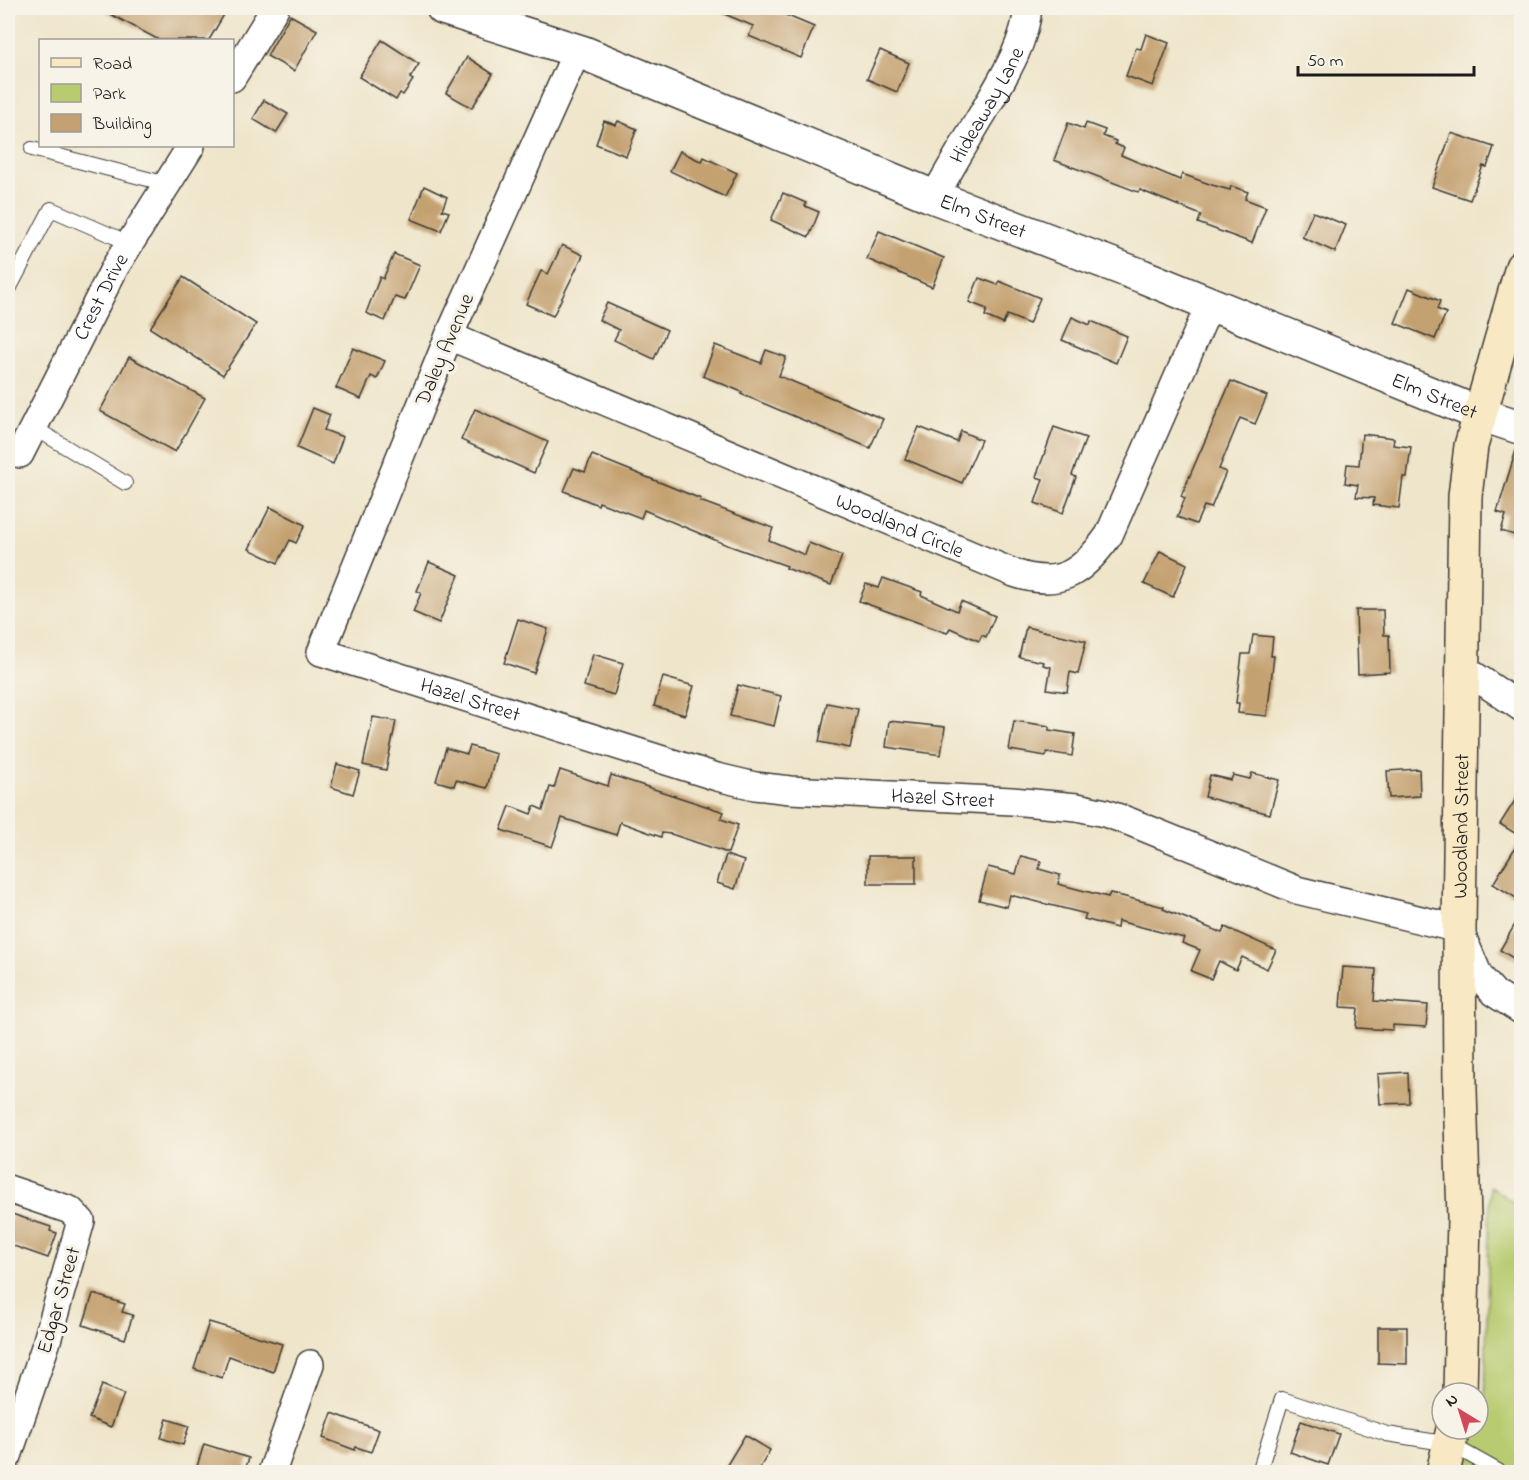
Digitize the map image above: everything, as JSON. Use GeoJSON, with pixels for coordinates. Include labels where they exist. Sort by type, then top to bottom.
{"type":"FeatureCollection","features":[{"type":"Feature","properties":{"kind":"main road","name":"Woodland Street"},"geometry":{"type":"LineString","coordinates":[[1460,1381],[1464,1218],[1459,929],[1465,495],[1470,446],[1521,267]]}},
{"type":"Feature","properties":{"kind":"street"},"geometry":{"type":"LineString","coordinates":[[234,75],[275,8]]}},
{"type":"Feature","properties":{"kind":"street","name":"Elm Street"},"geometry":{"type":"LineString","coordinates":[[443,8],[578,51],[688,94],[934,197],[1210,304],[1480,414],[1521,428]]}},
{"type":"Feature","properties":{"kind":"street","name":"Hideaway Lane"},"geometry":{"type":"LineString","coordinates":[[934,197],[1008,69],[1027,23],[1028,8]]}},
{"type":"Feature","properties":{"kind":"street","name":"Daley Avenue"},"geometry":{"type":"LineString","coordinates":[[321,652],[448,336],[578,51]]}},
{"type":"Feature","properties":{"kind":"street","name":"Crest Drive"},"geometry":{"type":"LineString","coordinates":[[14,451],[33,427],[115,267],[190,147]]}},
{"type":"Feature","properties":{"kind":"street","name":"Woodland Circle"},"geometry":{"type":"LineString","coordinates":[[448,336],[1014,573],[1044,580],[1060,578],[1077,571],[1089,561],[1109,535],[1210,304]]}},
{"type":"Feature","properties":{"kind":"street","name":"Hazel Street"},"geometry":{"type":"LineString","coordinates":[[321,652],[706,774],[755,786],[790,790],[1046,803],[1105,813],[1297,890],[1459,929]]}},
{"type":"Feature","properties":{"kind":"street"},"geometry":{"type":"LineString","coordinates":[[1463,668],[1521,708]]}},
{"type":"Feature","properties":{"kind":"street"},"geometry":{"type":"LineString","coordinates":[[1459,929],[1479,976],[1494,993],[1521,1011]]}},
{"type":"Feature","properties":{"kind":"street","name":"Edgar Street"},"geometry":{"type":"LineString","coordinates":[[8,1189],[70,1210],[81,1221],[46,1344],[8,1456]]}},
{"type":"Feature","properties":{"kind":"street"},"geometry":{"type":"LineString","coordinates":[[272,1473],[310,1364]]}},
{"type":"Feature","properties":{"kind":"lane"},"geometry":{"type":"LineString","coordinates":[[32,149],[167,184]]}},
{"type":"Feature","properties":{"kind":"lane"},"geometry":{"type":"LineString","coordinates":[[8,291],[51,209],[129,243]]}},
{"type":"Feature","properties":{"kind":"lane"},"geometry":{"type":"LineString","coordinates":[[33,427],[125,483]]}},
{"type":"Feature","properties":{"kind":"lane"},"geometry":{"type":"LineString","coordinates":[[1259,1473],[1282,1399],[1387,1434],[1448,1448],[1500,1473]]}},
{"type":"Feature","properties":{"kind":"green space"},"geometry":{"type":"Polygon","coordinates":[[[1490,1186],[1521,1208],[1521,1472],[1464,1472],[1472,1441],[1490,1441],[1490,1381],[1485,1381],[1490,1186]]]}},
{"type":"Feature","properties":{"kind":"building"},"geometry":{"type":"Polygon","coordinates":[[[99,8],[228,8],[210,39],[157,39],[99,8]]]}},
{"type":"Feature","properties":{"kind":"building"},"geometry":{"type":"Polygon","coordinates":[[[710,8],[769,8],[814,27],[801,58],[749,36],[753,26],[710,8]]]}},
{"type":"Feature","properties":{"kind":"building"},"geometry":{"type":"Polygon","coordinates":[[[290,15],[317,30],[294,71],[267,56],[290,15]]]}},
{"type":"Feature","properties":{"kind":"building"},"geometry":{"type":"Polygon","coordinates":[[[1146,34],[1169,43],[1153,86],[1126,76],[1136,48],[1141,49],[1146,34]]]}},
{"type":"Feature","properties":{"kind":"building"},"geometry":{"type":"Polygon","coordinates":[[[382,40],[419,64],[410,78],[413,80],[403,95],[400,93],[396,100],[359,77],[382,40]]]}},
{"type":"Feature","properties":{"kind":"building"},"geometry":{"type":"Polygon","coordinates":[[[880,50],[909,63],[897,92],[867,79],[880,50]]]}},
{"type":"Feature","properties":{"kind":"building"},"geometry":{"type":"Polygon","coordinates":[[[467,57],[493,74],[472,108],[446,93],[467,57]]]}},
{"type":"Feature","properties":{"kind":"building"},"geometry":{"type":"Polygon","coordinates":[[[264,100],[288,114],[276,133],[253,119],[264,100]]]}},
{"type":"Feature","properties":{"kind":"building"},"geometry":{"type":"Polygon","coordinates":[[[604,121],[616,125],[618,121],[637,129],[626,156],[596,144],[604,121]]]}},
{"type":"Feature","properties":{"kind":"building"},"geometry":{"type":"Polygon","coordinates":[[[1068,123],[1084,129],[1086,123],[1105,130],[1103,136],[1116,141],[1115,144],[1124,148],[1121,155],[1180,180],[1182,174],[1230,190],[1231,186],[1248,192],[1245,199],[1266,207],[1252,243],[1198,223],[1201,215],[1140,190],[1138,192],[1054,160],[1068,123]]]}},
{"type":"Feature","properties":{"kind":"building"},"geometry":{"type":"Polygon","coordinates":[[[1451,133],[1494,147],[1487,167],[1483,166],[1470,200],[1432,187],[1451,133]]]}},
{"type":"Feature","properties":{"kind":"building"},"geometry":{"type":"Polygon","coordinates":[[[680,151],[702,162],[704,157],[737,173],[725,197],[670,171],[680,151]]]}},
{"type":"Feature","properties":{"kind":"building"},"geometry":{"type":"Polygon","coordinates":[[[424,186],[447,197],[442,210],[449,212],[441,231],[411,219],[424,186]]]}},
{"type":"Feature","properties":{"kind":"building"},"geometry":{"type":"Polygon","coordinates":[[[783,193],[806,203],[805,206],[819,212],[809,237],[771,220],[783,193]]]}},
{"type":"Feature","properties":{"kind":"building"},"geometry":{"type":"Polygon","coordinates":[[[1313,212],[1346,225],[1335,252],[1302,237],[1313,212]]]}},
{"type":"Feature","properties":{"kind":"building"},"geometry":{"type":"Polygon","coordinates":[[[879,231],[944,258],[932,287],[867,259],[879,231]]]}},
{"type":"Feature","properties":{"kind":"building"},"geometry":{"type":"Polygon","coordinates":[[[562,245],[583,255],[553,316],[526,304],[541,271],[548,274],[562,245]]]}},
{"type":"Feature","properties":{"kind":"building"},"geometry":{"type":"Polygon","coordinates":[[[394,254],[420,265],[405,300],[395,297],[385,321],[366,313],[380,277],[383,279],[394,254]]]}},
{"type":"Feature","properties":{"kind":"building"},"geometry":{"type":"Polygon","coordinates":[[[183,277],[256,324],[223,375],[150,328],[183,277]]]}},
{"type":"Feature","properties":{"kind":"building"},"geometry":{"type":"Polygon","coordinates":[[[979,278],[998,285],[999,281],[1040,298],[1029,324],[1007,315],[1003,324],[985,316],[987,309],[969,302],[979,278]]]}},
{"type":"Feature","properties":{"kind":"building"},"geometry":{"type":"Polygon","coordinates":[[[1409,288],[1440,301],[1437,309],[1446,313],[1435,339],[1395,323],[1409,288]]]}},
{"type":"Feature","properties":{"kind":"building"},"geometry":{"type":"Polygon","coordinates":[[[607,303],[667,330],[654,359],[614,340],[619,330],[599,320],[607,303]]]}},
{"type":"Feature","properties":{"kind":"building"},"geometry":{"type":"Polygon","coordinates":[[[1072,317],[1090,325],[1091,321],[1127,336],[1116,363],[1062,340],[1072,317]]]}},
{"type":"Feature","properties":{"kind":"building"},"geometry":{"type":"Polygon","coordinates":[[[715,345],[761,363],[766,350],[786,357],[779,376],[883,419],[870,448],[703,376],[715,345]]]}},
{"type":"Feature","properties":{"kind":"building"},"geometry":{"type":"Polygon","coordinates":[[[353,348],[385,361],[377,379],[371,376],[361,399],[336,388],[353,348]]]}},
{"type":"Feature","properties":{"kind":"building"},"geometry":{"type":"Polygon","coordinates":[[[129,357],[205,398],[175,452],[100,411],[129,357]]]}},
{"type":"Feature","properties":{"kind":"building"},"geometry":{"type":"Polygon","coordinates":[[[1231,381],[1267,396],[1255,424],[1240,418],[1219,469],[1226,472],[1211,508],[1204,506],[1196,524],[1177,517],[1185,498],[1181,496],[1231,381]]]}},
{"type":"Feature","properties":{"kind":"building"},"geometry":{"type":"Polygon","coordinates":[[[313,408],[330,415],[324,430],[343,437],[333,464],[297,448],[313,408]]]}},
{"type":"Feature","properties":{"kind":"building"},"geometry":{"type":"Polygon","coordinates":[[[475,409],[548,442],[534,473],[461,440],[475,409]]]}},
{"type":"Feature","properties":{"kind":"building"},"geometry":{"type":"Polygon","coordinates":[[[919,427],[957,442],[961,431],[981,440],[962,483],[905,459],[919,427]]]}},
{"type":"Feature","properties":{"kind":"building"},"geometry":{"type":"Polygon","coordinates":[[[1054,427],[1086,438],[1072,475],[1076,477],[1063,513],[1035,503],[1043,479],[1036,477],[1054,427]]]}},
{"type":"Feature","properties":{"kind":"building"},"geometry":{"type":"Polygon","coordinates":[[[1362,434],[1394,438],[1393,445],[1411,447],[1407,477],[1403,477],[1399,508],[1373,505],[1374,498],[1356,497],[1358,485],[1345,483],[1347,464],[1359,465],[1362,434]]]}},
{"type":"Feature","properties":{"kind":"building"},"geometry":{"type":"Polygon","coordinates":[[[1517,447],[1521,447],[1521,537],[1501,531],[1506,515],[1497,512],[1517,447]]]}},
{"type":"Feature","properties":{"kind":"building"},"geometry":{"type":"Polygon","coordinates":[[[592,455],[701,499],[700,501],[773,528],[769,540],[805,555],[809,543],[842,556],[831,585],[644,510],[641,518],[599,502],[598,505],[564,491],[574,468],[585,472],[592,455]]]}},
{"type":"Feature","properties":{"kind":"building"},"geometry":{"type":"Polygon","coordinates":[[[270,507],[305,525],[296,543],[290,540],[278,563],[249,549],[270,507]]]}},
{"type":"Feature","properties":{"kind":"building"},"geometry":{"type":"Polygon","coordinates":[[[1160,551],[1187,564],[1173,597],[1144,584],[1160,551]]]}},
{"type":"Feature","properties":{"kind":"building"},"geometry":{"type":"Polygon","coordinates":[[[429,562],[459,575],[439,623],[413,612],[421,593],[417,591],[429,562]]]}},
{"type":"Feature","properties":{"kind":"building"},"geometry":{"type":"Polygon","coordinates":[[[883,578],[922,592],[921,595],[957,611],[961,601],[995,616],[986,637],[982,635],[979,641],[950,628],[947,633],[859,601],[866,584],[879,588],[883,578]]]}},
{"type":"Feature","properties":{"kind":"building"},"geometry":{"type":"Polygon","coordinates":[[[1356,610],[1383,610],[1384,635],[1389,635],[1390,672],[1358,674],[1356,610]]]}},
{"type":"Feature","properties":{"kind":"building"},"geometry":{"type":"Polygon","coordinates":[[[518,619],[548,629],[534,673],[504,663],[518,619]]]}},
{"type":"Feature","properties":{"kind":"building"},"geometry":{"type":"Polygon","coordinates":[[[1026,627],[1086,641],[1078,674],[1070,672],[1067,692],[1047,689],[1051,667],[1043,665],[1044,662],[1019,657],[1026,627]]]}},
{"type":"Feature","properties":{"kind":"building"},"geometry":{"type":"Polygon","coordinates":[[[1253,635],[1273,637],[1271,656],[1274,656],[1267,716],[1238,713],[1239,703],[1236,703],[1242,654],[1250,654],[1253,635]]]}},
{"type":"Feature","properties":{"kind":"building"},"geometry":{"type":"Polygon","coordinates":[[[593,654],[623,663],[614,695],[584,686],[593,654]]]}},
{"type":"Feature","properties":{"kind":"building"},"geometry":{"type":"Polygon","coordinates":[[[663,677],[694,686],[685,715],[654,706],[663,677]]]}},
{"type":"Feature","properties":{"kind":"building"},"geometry":{"type":"Polygon","coordinates":[[[738,685],[781,696],[774,726],[730,716],[738,685]]]}},
{"type":"Feature","properties":{"kind":"building"},"geometry":{"type":"Polygon","coordinates":[[[827,703],[858,709],[850,748],[819,742],[827,703]]]}},
{"type":"Feature","properties":{"kind":"building"},"geometry":{"type":"Polygon","coordinates":[[[373,717],[396,721],[386,770],[363,765],[373,717]]]}},
{"type":"Feature","properties":{"kind":"building"},"geometry":{"type":"Polygon","coordinates":[[[889,721],[945,727],[941,755],[886,747],[889,721]]]}},
{"type":"Feature","properties":{"kind":"building"},"geometry":{"type":"Polygon","coordinates":[[[1014,721],[1049,726],[1049,730],[1075,734],[1072,756],[1047,752],[1046,756],[1009,750],[1014,721]]]}},
{"type":"Feature","properties":{"kind":"building"},"geometry":{"type":"Polygon","coordinates":[[[470,746],[496,754],[487,788],[456,780],[454,786],[436,781],[446,748],[467,754],[470,746]]]}},
{"type":"Feature","properties":{"kind":"building"},"geometry":{"type":"Polygon","coordinates":[[[337,764],[360,771],[353,794],[331,787],[337,764]]]}},
{"type":"Feature","properties":{"kind":"building"},"geometry":{"type":"Polygon","coordinates":[[[1419,769],[1420,796],[1389,798],[1387,771],[1419,769]]]}},
{"type":"Feature","properties":{"kind":"building"},"geometry":{"type":"Polygon","coordinates":[[[560,770],[608,786],[611,775],[724,812],[721,819],[738,825],[728,853],[671,834],[662,833],[661,837],[620,822],[616,835],[562,818],[552,847],[501,830],[510,806],[531,814],[534,806],[543,810],[550,787],[554,788],[560,770]]]}},
{"type":"Feature","properties":{"kind":"building"},"geometry":{"type":"Polygon","coordinates":[[[1252,773],[1279,780],[1270,814],[1205,797],[1210,775],[1231,780],[1233,775],[1250,779],[1252,773]]]}},
{"type":"Feature","properties":{"kind":"building"},"geometry":{"type":"Polygon","coordinates":[[[1521,791],[1521,837],[1500,824],[1521,791]]]}},
{"type":"Feature","properties":{"kind":"building"},"geometry":{"type":"Polygon","coordinates":[[[1521,838],[1521,901],[1493,884],[1521,838]]]}},
{"type":"Feature","properties":{"kind":"building"},"geometry":{"type":"Polygon","coordinates":[[[726,855],[744,861],[735,889],[717,883],[726,855]]]}},
{"type":"Feature","properties":{"kind":"building"},"geometry":{"type":"Polygon","coordinates":[[[868,856],[916,856],[916,884],[868,884],[868,856]]]}},
{"type":"Feature","properties":{"kind":"building"},"geometry":{"type":"Polygon","coordinates":[[[1021,856],[1041,861],[1039,869],[1060,875],[1058,884],[1108,897],[1110,893],[1164,907],[1163,909],[1222,933],[1225,927],[1276,950],[1267,969],[1242,957],[1236,970],[1219,961],[1211,979],[1191,971],[1200,950],[1182,943],[1184,938],[1118,921],[1117,928],[1084,919],[1086,914],[1010,895],[1007,907],[979,900],[988,867],[1016,874],[1021,856]]]}},
{"type":"Feature","properties":{"kind":"building"},"geometry":{"type":"Polygon","coordinates":[[[1521,914],[1521,963],[1500,950],[1521,914]]]}},
{"type":"Feature","properties":{"kind":"building"},"geometry":{"type":"Polygon","coordinates":[[[1343,967],[1376,969],[1374,1001],[1428,1005],[1426,1027],[1393,1025],[1393,1030],[1356,1028],[1358,1008],[1340,1007],[1343,967]]]}},
{"type":"Feature","properties":{"kind":"building"},"geometry":{"type":"Polygon","coordinates":[[[1408,1072],[1409,1103],[1380,1104],[1378,1074],[1408,1072]]]}},
{"type":"Feature","properties":{"kind":"building"},"geometry":{"type":"Polygon","coordinates":[[[12,1214],[51,1227],[50,1231],[57,1233],[48,1258],[8,1244],[8,1227],[12,1214]]]}},
{"type":"Feature","properties":{"kind":"building"},"geometry":{"type":"Polygon","coordinates":[[[93,1294],[125,1304],[122,1312],[133,1315],[125,1339],[83,1325],[93,1294]]]}},
{"type":"Feature","properties":{"kind":"building"},"geometry":{"type":"Polygon","coordinates":[[[209,1322],[282,1344],[273,1372],[229,1356],[222,1378],[194,1369],[209,1322]]]}},
{"type":"Feature","properties":{"kind":"building"},"geometry":{"type":"Polygon","coordinates":[[[1378,1327],[1407,1327],[1407,1364],[1378,1363],[1378,1327]]]}},
{"type":"Feature","properties":{"kind":"building"},"geometry":{"type":"Polygon","coordinates":[[[102,1385],[124,1394],[111,1427],[89,1418],[102,1385]]]}},
{"type":"Feature","properties":{"kind":"building"},"geometry":{"type":"Polygon","coordinates":[[[332,1413],[379,1430],[371,1452],[356,1447],[355,1450],[323,1438],[332,1413]]]}},
{"type":"Feature","properties":{"kind":"building"},"geometry":{"type":"Polygon","coordinates":[[[167,1419],[189,1426],[183,1445],[161,1438],[167,1419]]]}},
{"type":"Feature","properties":{"kind":"building"},"geometry":{"type":"Polygon","coordinates":[[[1301,1421],[1339,1434],[1328,1465],[1290,1452],[1301,1421]]]}},
{"type":"Feature","properties":{"kind":"building"},"geometry":{"type":"Polygon","coordinates":[[[745,1435],[770,1450],[757,1473],[722,1473],[745,1435]]]}},
{"type":"Feature","properties":{"kind":"building"},"geometry":{"type":"Polygon","coordinates":[[[204,1444],[249,1458],[244,1473],[195,1473],[204,1444]]]}}]}
